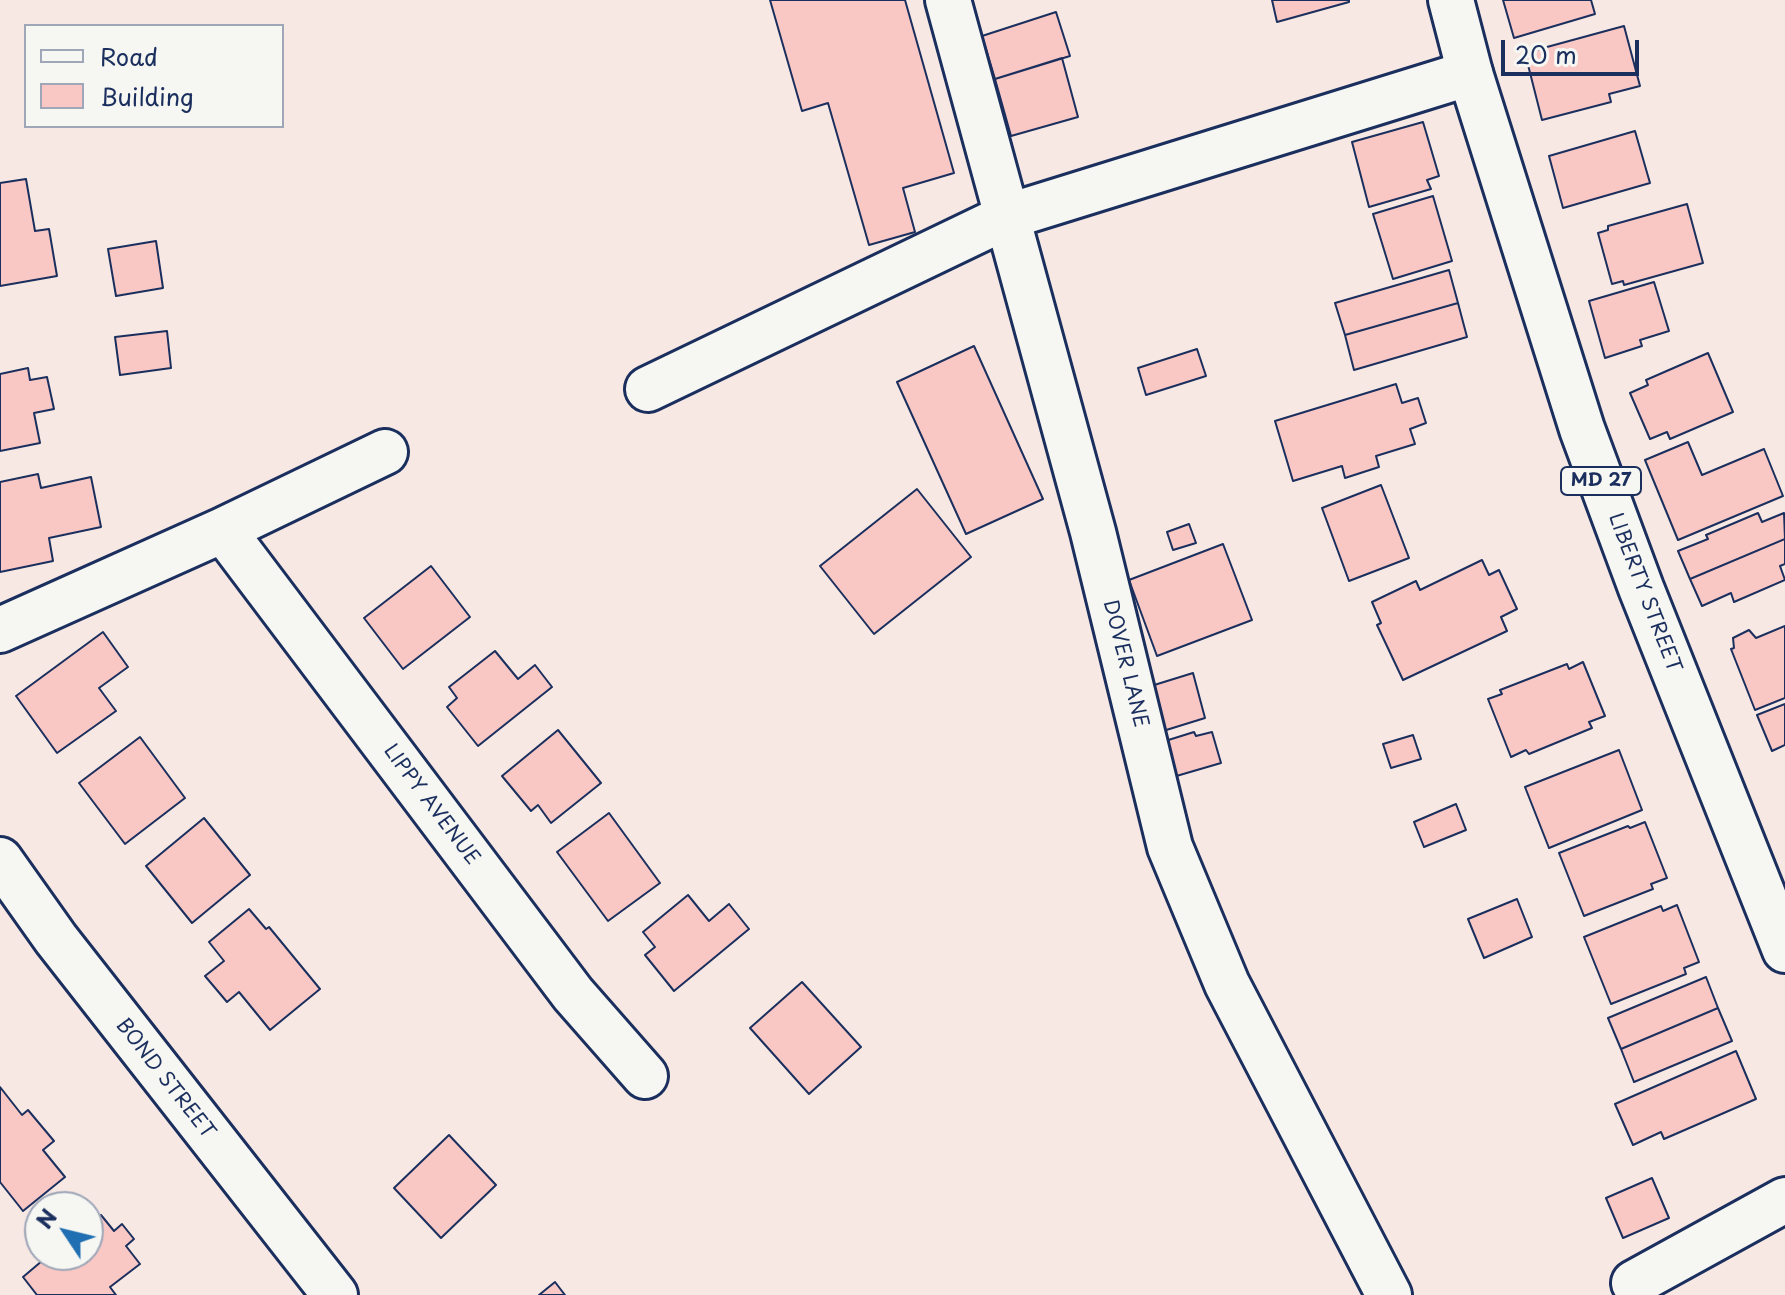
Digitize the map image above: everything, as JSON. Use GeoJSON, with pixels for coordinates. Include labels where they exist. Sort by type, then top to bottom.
{"type":"FeatureCollection","features":[{"type":"Feature","properties":{"kind":"main road","name":"DOVER LANE"},"geometry":{"type":"LineString","coordinates":[[948,0],[1093,532],[1170,847],[1227,984],[1389,1295]]}},
{"type":"Feature","properties":{"kind":"main road","name":"LIBERTY STREET"},"geometry":{"type":"LineString","coordinates":[[1451,0],[1470,73],[1582,429],[1653,618],[1785,950]]}},
{"type":"Feature","properties":{"kind":"main road"},"geometry":{"type":"LineString","coordinates":[[648,389],[1006,217],[1470,73]]}},
{"type":"Feature","properties":{"kind":"main road"},"geometry":{"type":"LineString","coordinates":[[0,630],[223,530],[385,452]]}},
{"type":"Feature","properties":{"kind":"main road","name":"LIPPY AVENUE"},"geometry":{"type":"LineString","coordinates":[[223,530],[573,994],[645,1076]]}},
{"type":"Feature","properties":{"kind":"main road","name":"BOND STREET"},"geometry":{"type":"LineString","coordinates":[[0,860],[65,951],[335,1295]]}},
{"type":"Feature","properties":{"kind":"main road"},"geometry":{"type":"LineString","coordinates":[[1634,1283],[1785,1200]]}},
{"type":"Feature","properties":{"kind":"building"},"geometry":{"type":"Polygon","coordinates":[[[770,0],[905,0],[954,173],[903,188],[915,232],[869,245],[828,103],[802,111],[770,0]]]}},
{"type":"Feature","properties":{"kind":"building"},"geometry":{"type":"Polygon","coordinates":[[[1272,0],[1349,0],[1349,2],[1277,22],[1272,0]]]}},
{"type":"Feature","properties":{"kind":"building"},"geometry":{"type":"Polygon","coordinates":[[[1503,0],[1591,0],[1595,14],[1514,38],[1503,0]]]}},
{"type":"Feature","properties":{"kind":"building"},"geometry":{"type":"Polygon","coordinates":[[[1056,12],[1070,56],[995,79],[982,36],[1056,12]]]}},
{"type":"Feature","properties":{"kind":"building"},"geometry":{"type":"Polygon","coordinates":[[[1624,26],[1640,86],[1609,94],[1611,102],[1542,120],[1525,53],[1624,26]]]}},
{"type":"Feature","properties":{"kind":"building"},"geometry":{"type":"Polygon","coordinates":[[[1062,58],[1078,117],[1011,136],[995,79],[1062,58]]]}},
{"type":"Feature","properties":{"kind":"building"},"geometry":{"type":"Polygon","coordinates":[[[1423,122],[1439,176],[1427,180],[1431,189],[1369,207],[1352,142],[1423,122]]]}},
{"type":"Feature","properties":{"kind":"building"},"geometry":{"type":"Polygon","coordinates":[[[1635,131],[1650,183],[1563,208],[1549,156],[1635,131]]]}},
{"type":"Feature","properties":{"kind":"building"},"geometry":{"type":"Polygon","coordinates":[[[26,179],[35,231],[49,229],[57,276],[0,286],[0,183],[26,179]]]}},
{"type":"Feature","properties":{"kind":"building"},"geometry":{"type":"Polygon","coordinates":[[[1433,196],[1452,261],[1393,279],[1373,214],[1433,196]]]}},
{"type":"Feature","properties":{"kind":"building"},"geometry":{"type":"Polygon","coordinates":[[[1687,204],[1703,263],[1624,285],[1623,281],[1612,284],[1598,233],[1608,230],[1608,226],[1687,204]]]}},
{"type":"Feature","properties":{"kind":"building"},"geometry":{"type":"Polygon","coordinates":[[[156,241],[163,288],[116,296],[108,249],[156,241]]]}},
{"type":"Feature","properties":{"kind":"building"},"geometry":{"type":"Polygon","coordinates":[[[1449,270],[1458,303],[1345,335],[1335,303],[1449,270]]]}},
{"type":"Feature","properties":{"kind":"building"},"geometry":{"type":"Polygon","coordinates":[[[1654,282],[1669,331],[1640,340],[1642,346],[1605,358],[1589,301],[1654,282]]]}},
{"type":"Feature","properties":{"kind":"building"},"geometry":{"type":"Polygon","coordinates":[[[1458,303],[1467,337],[1354,370],[1345,335],[1458,303]]]}},
{"type":"Feature","properties":{"kind":"building"},"geometry":{"type":"Polygon","coordinates":[[[167,331],[171,368],[120,375],[115,337],[167,331]]]}},
{"type":"Feature","properties":{"kind":"building"},"geometry":{"type":"Polygon","coordinates":[[[974,346],[1043,499],[966,534],[897,382],[974,346]]]}},
{"type":"Feature","properties":{"kind":"building"},"geometry":{"type":"Polygon","coordinates":[[[1197,349],[1206,376],[1146,395],[1138,368],[1197,349]]]}},
{"type":"Feature","properties":{"kind":"building"},"geometry":{"type":"Polygon","coordinates":[[[1708,353],[1733,412],[1670,439],[1667,432],[1650,439],[1630,393],[1648,385],[1646,380],[1708,353]]]}},
{"type":"Feature","properties":{"kind":"building"},"geometry":{"type":"Polygon","coordinates":[[[28,368],[30,380],[47,377],[54,409],[34,413],[40,443],[0,451],[0,374],[28,368]]]}},
{"type":"Feature","properties":{"kind":"building"},"geometry":{"type":"Polygon","coordinates":[[[1396,384],[1402,403],[1418,398],[1426,423],[1410,429],[1415,444],[1376,456],[1379,467],[1345,478],[1342,466],[1293,481],[1275,421],[1396,384]]]}},
{"type":"Feature","properties":{"kind":"building"},"geometry":{"type":"Polygon","coordinates":[[[1688,442],[1702,475],[1764,449],[1783,496],[1678,540],[1645,460],[1688,442]]]}},
{"type":"Feature","properties":{"kind":"building"},"geometry":{"type":"Polygon","coordinates":[[[38,474],[41,488],[91,477],[101,527],[49,538],[53,561],[0,572],[0,482],[38,474]]]}},
{"type":"Feature","properties":{"kind":"building"},"geometry":{"type":"Polygon","coordinates":[[[1381,485],[1409,558],[1349,581],[1322,508],[1381,485]]]}},
{"type":"Feature","properties":{"kind":"building"},"geometry":{"type":"Polygon","coordinates":[[[917,489],[971,557],[874,634],[820,566],[917,489]]]}},
{"type":"Feature","properties":{"kind":"building"},"geometry":{"type":"Polygon","coordinates":[[[1758,513],[1762,522],[1784,513],[1785,539],[1690,579],[1678,551],[1708,539],[1706,535],[1758,513]]]}},
{"type":"Feature","properties":{"kind":"building"},"geometry":{"type":"Polygon","coordinates":[[[1189,524],[1196,543],[1173,550],[1167,532],[1189,524]]]}},
{"type":"Feature","properties":{"kind":"building"},"geometry":{"type":"Polygon","coordinates":[[[1785,539],[1785,564],[1780,566],[1785,580],[1734,602],[1731,593],[1702,606],[1690,579],[1785,539]]]}},
{"type":"Feature","properties":{"kind":"building"},"geometry":{"type":"Polygon","coordinates":[[[1223,544],[1252,620],[1157,656],[1129,580],[1223,544]]]}},
{"type":"Feature","properties":{"kind":"building"},"geometry":{"type":"Polygon","coordinates":[[[1482,560],[1489,575],[1499,570],[1517,609],[1501,617],[1507,631],[1403,680],[1377,625],[1381,623],[1372,602],[1416,581],[1420,590],[1482,560]]]}},
{"type":"Feature","properties":{"kind":"building"},"geometry":{"type":"Polygon","coordinates":[[[431,566],[470,617],[403,669],[364,618],[431,566]]]}},
{"type":"Feature","properties":{"kind":"building"},"geometry":{"type":"Polygon","coordinates":[[[1785,626],[1785,698],[1755,710],[1731,649],[1734,648],[1733,638],[1749,630],[1756,638],[1785,626]]]}},
{"type":"Feature","properties":{"kind":"building"},"geometry":{"type":"Polygon","coordinates":[[[103,632],[128,667],[99,688],[116,711],[57,753],[16,696],[103,632]]]}},
{"type":"Feature","properties":{"kind":"building"},"geometry":{"type":"Polygon","coordinates":[[[495,651],[518,679],[535,665],[552,687],[478,746],[447,707],[457,698],[449,687],[495,651]]]}},
{"type":"Feature","properties":{"kind":"building"},"geometry":{"type":"Polygon","coordinates":[[[1583,662],[1605,716],[1589,722],[1592,728],[1529,754],[1526,750],[1511,757],[1488,699],[1502,694],[1500,690],[1567,664],[1569,669],[1583,662]]]}},
{"type":"Feature","properties":{"kind":"building"},"geometry":{"type":"Polygon","coordinates":[[[1193,673],[1205,718],[1163,731],[1151,686],[1193,673]]]}},
{"type":"Feature","properties":{"kind":"building"},"geometry":{"type":"Polygon","coordinates":[[[1785,704],[1785,745],[1772,751],[1757,715],[1785,704]]]}},
{"type":"Feature","properties":{"kind":"building"},"geometry":{"type":"Polygon","coordinates":[[[558,730],[601,783],[551,823],[538,805],[531,811],[502,776],[558,730]]]}},
{"type":"Feature","properties":{"kind":"building"},"geometry":{"type":"Polygon","coordinates":[[[1194,732],[1196,736],[1212,732],[1221,763],[1173,777],[1162,742],[1194,732]]]}},
{"type":"Feature","properties":{"kind":"building"},"geometry":{"type":"Polygon","coordinates":[[[1413,735],[1421,759],[1391,768],[1383,744],[1413,735]]]}},
{"type":"Feature","properties":{"kind":"building"},"geometry":{"type":"Polygon","coordinates":[[[140,737],[185,798],[125,844],[79,783],[140,737]]]}},
{"type":"Feature","properties":{"kind":"building"},"geometry":{"type":"Polygon","coordinates":[[[1619,750],[1642,810],[1549,848],[1525,787],[1619,750]]]}},
{"type":"Feature","properties":{"kind":"building"},"geometry":{"type":"Polygon","coordinates":[[[1456,804],[1466,830],[1424,847],[1414,822],[1456,804]]]}},
{"type":"Feature","properties":{"kind":"building"},"geometry":{"type":"Polygon","coordinates":[[[609,813],[660,883],[608,921],[557,852],[609,813]]]}},
{"type":"Feature","properties":{"kind":"building"},"geometry":{"type":"Polygon","coordinates":[[[204,818],[250,875],[192,923],[146,866],[204,818]]]}},
{"type":"Feature","properties":{"kind":"building"},"geometry":{"type":"Polygon","coordinates":[[[1645,822],[1667,878],[1651,884],[1653,889],[1584,916],[1559,853],[1645,822]]]}},
{"type":"Feature","properties":{"kind":"building"},"geometry":{"type":"Polygon","coordinates":[[[688,895],[709,921],[729,904],[749,929],[674,991],[645,955],[655,947],[643,932],[688,895]]]}},
{"type":"Feature","properties":{"kind":"building"},"geometry":{"type":"Polygon","coordinates":[[[1517,899],[1532,937],[1484,958],[1468,919],[1517,899]]]}},
{"type":"Feature","properties":{"kind":"building"},"geometry":{"type":"Polygon","coordinates":[[[1677,905],[1699,962],[1684,968],[1686,974],[1611,1004],[1584,937],[1661,906],[1663,911],[1677,905]]]}},
{"type":"Feature","properties":{"kind":"building"},"geometry":{"type":"Polygon","coordinates":[[[249,909],[266,929],[269,927],[320,989],[270,1030],[239,992],[227,1002],[205,976],[224,961],[209,942],[249,909]]]}},
{"type":"Feature","properties":{"kind":"building"},"geometry":{"type":"Polygon","coordinates":[[[1706,977],[1718,1008],[1621,1049],[1608,1018],[1706,977]]]}},
{"type":"Feature","properties":{"kind":"building"},"geometry":{"type":"Polygon","coordinates":[[[802,982],[861,1047],[809,1094],[750,1028],[802,982]]]}},
{"type":"Feature","properties":{"kind":"building"},"geometry":{"type":"Polygon","coordinates":[[[1718,1008],[1732,1041],[1634,1082],[1621,1049],[1718,1008]]]}},
{"type":"Feature","properties":{"kind":"building"},"geometry":{"type":"Polygon","coordinates":[[[1736,1051],[1756,1099],[1664,1139],[1661,1132],[1633,1145],[1615,1104],[1736,1051]]]}},
{"type":"Feature","properties":{"kind":"building"},"geometry":{"type":"Polygon","coordinates":[[[0,1087],[22,1115],[28,1110],[54,1141],[43,1150],[65,1177],[48,1191],[24,1191],[23,1211],[0,1182],[0,1087]]]}},
{"type":"Feature","properties":{"kind":"building"},"geometry":{"type":"Polygon","coordinates":[[[449,1135],[496,1185],[441,1238],[394,1188],[449,1135]]]}},
{"type":"Feature","properties":{"kind":"building"},"geometry":{"type":"Polygon","coordinates":[[[1652,1178],[1669,1218],[1623,1238],[1606,1198],[1652,1178]]]}},
{"type":"Feature","properties":{"kind":"building"},"geometry":{"type":"Polygon","coordinates":[[[104,1219],[114,1231],[122,1224],[134,1239],[126,1246],[140,1264],[110,1287],[116,1295],[37,1295],[23,1277],[30,1271],[104,1271],[104,1219]]]}},
{"type":"Feature","properties":{"kind":"building"},"geometry":{"type":"Polygon","coordinates":[[[555,1282],[565,1295],[539,1295],[555,1282]]]}}]}
